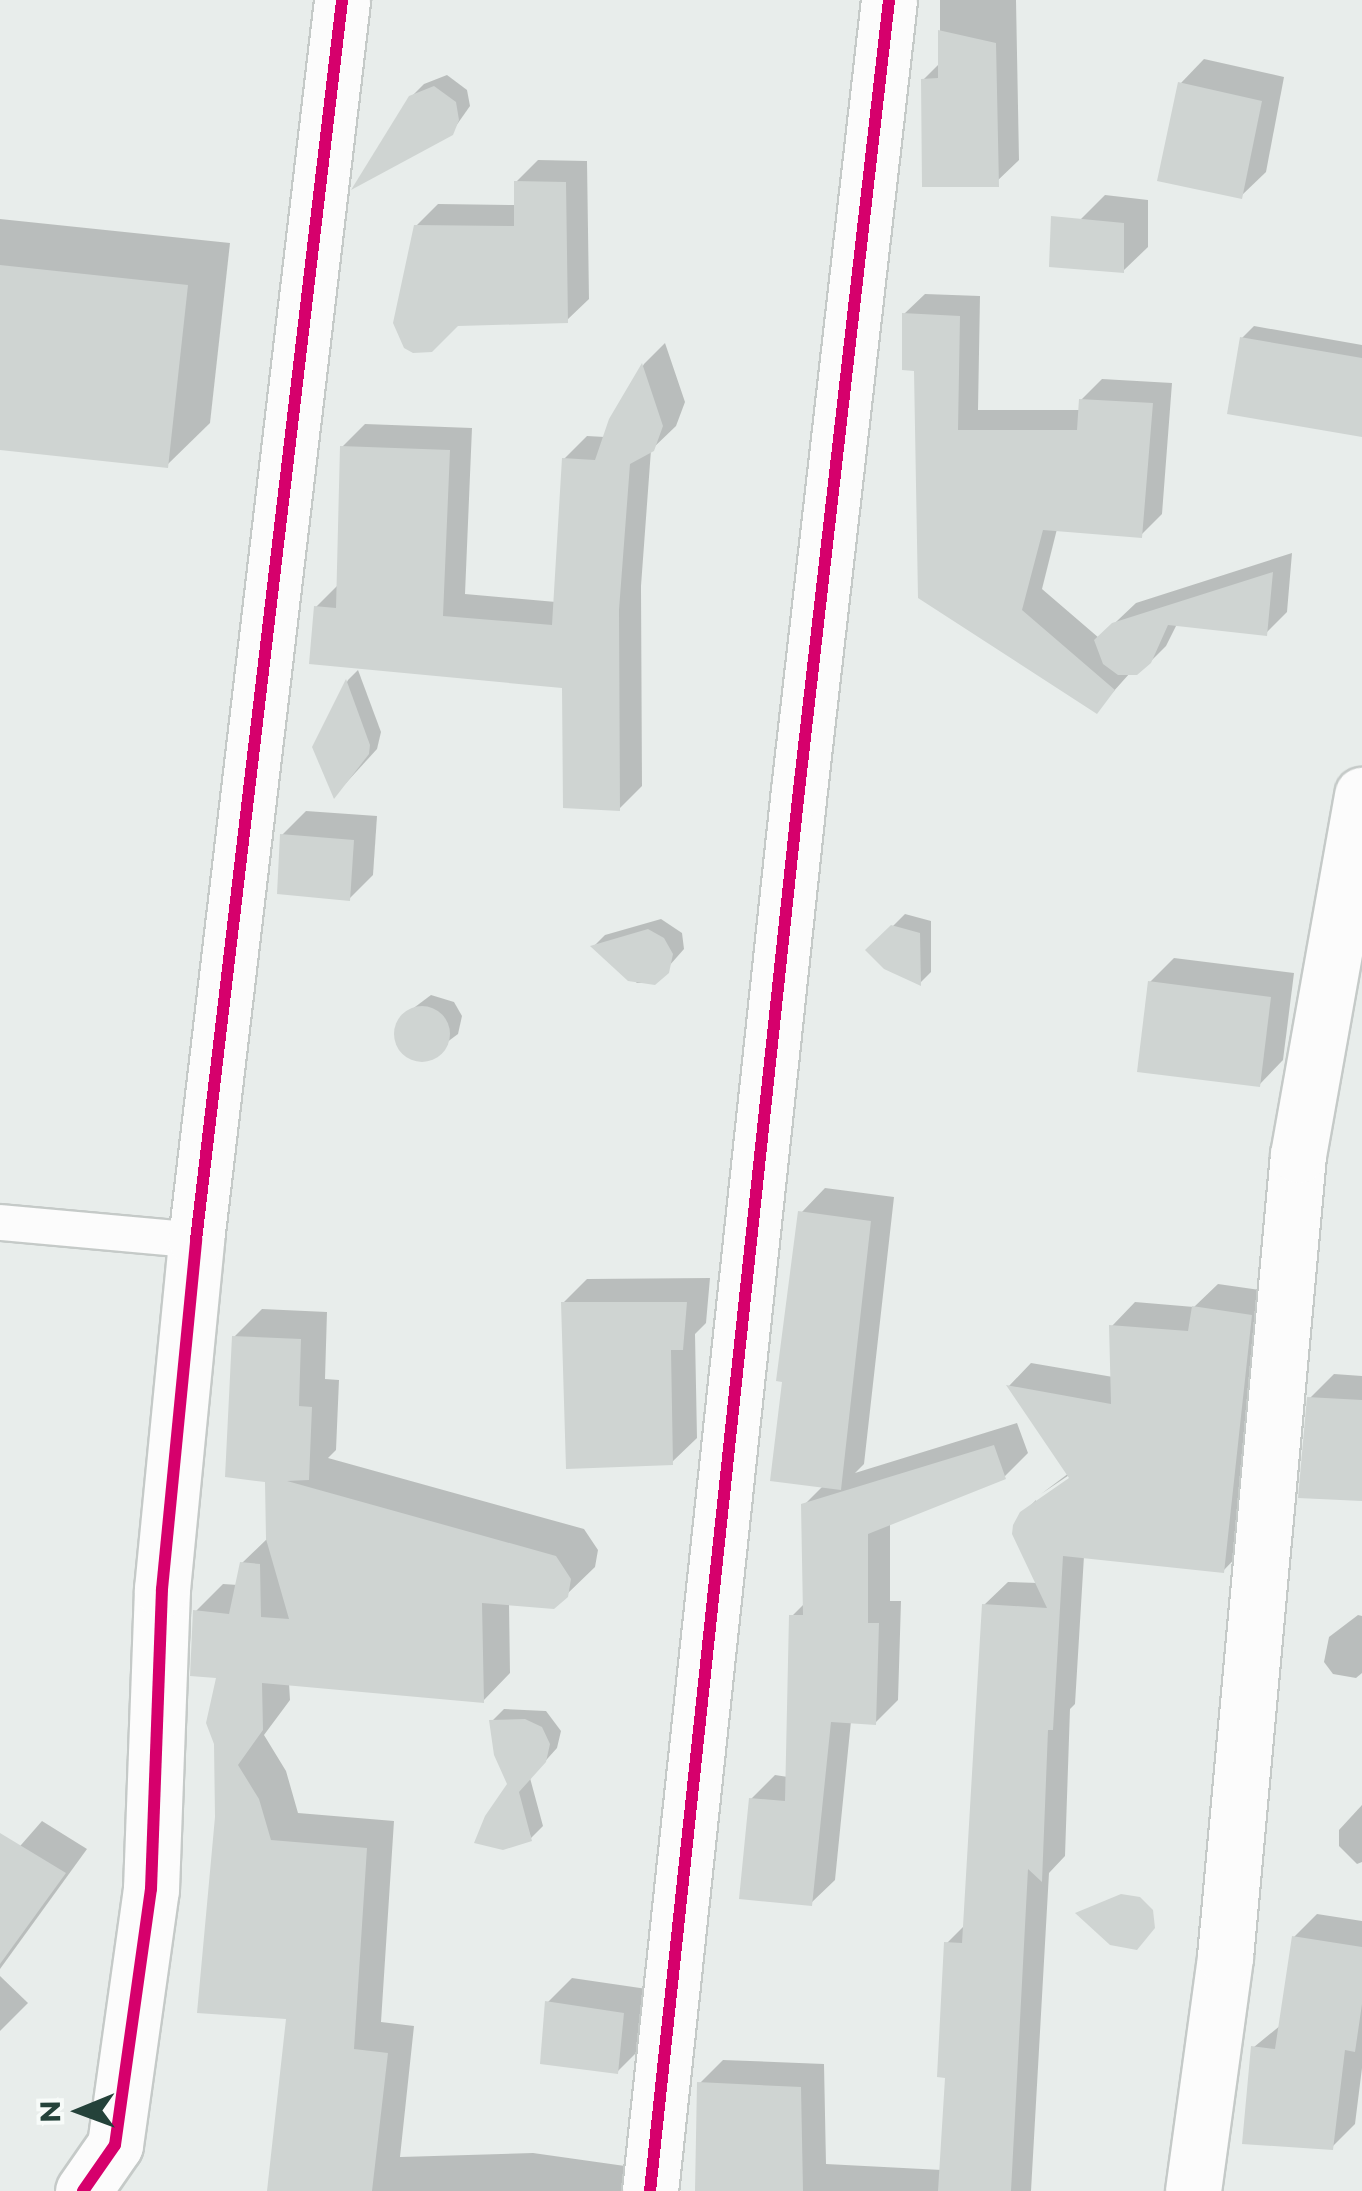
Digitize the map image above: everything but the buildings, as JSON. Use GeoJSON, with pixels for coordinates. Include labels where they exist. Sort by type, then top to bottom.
{"type":"FeatureCollection","features":[{"type":"Feature","properties":{"kind":"street"},"geometry":{"type":"LineString","coordinates":[[83,2191],[115,2145],[150,1890],[162,1589],[196,1240],[342,0]]}},
{"type":"Feature","properties":{"kind":"street"},"geometry":{"type":"LineString","coordinates":[[650,2191],[795,828],[889,0]]}},
{"type":"Feature","properties":{"kind":"street"},"geometry":{"type":"LineString","coordinates":[[1193,2191],[1226,1957],[1298,1155],[1362,796]]}},
{"type":"Feature","properties":{"kind":"lane"},"geometry":{"type":"LineString","coordinates":[[0,1222],[196,1240]]}},
{"type":"Feature","properties":{"kind":"cycle path"},"geometry":{"type":"LineString","coordinates":[[83,2191],[115,2145],[151,1889],[162,1589],[196,1240],[342,0]]}},
{"type":"Feature","properties":{"kind":"cycle path"},"geometry":{"type":"LineString","coordinates":[[650,2191],[799,790],[889,0]]}}]}
